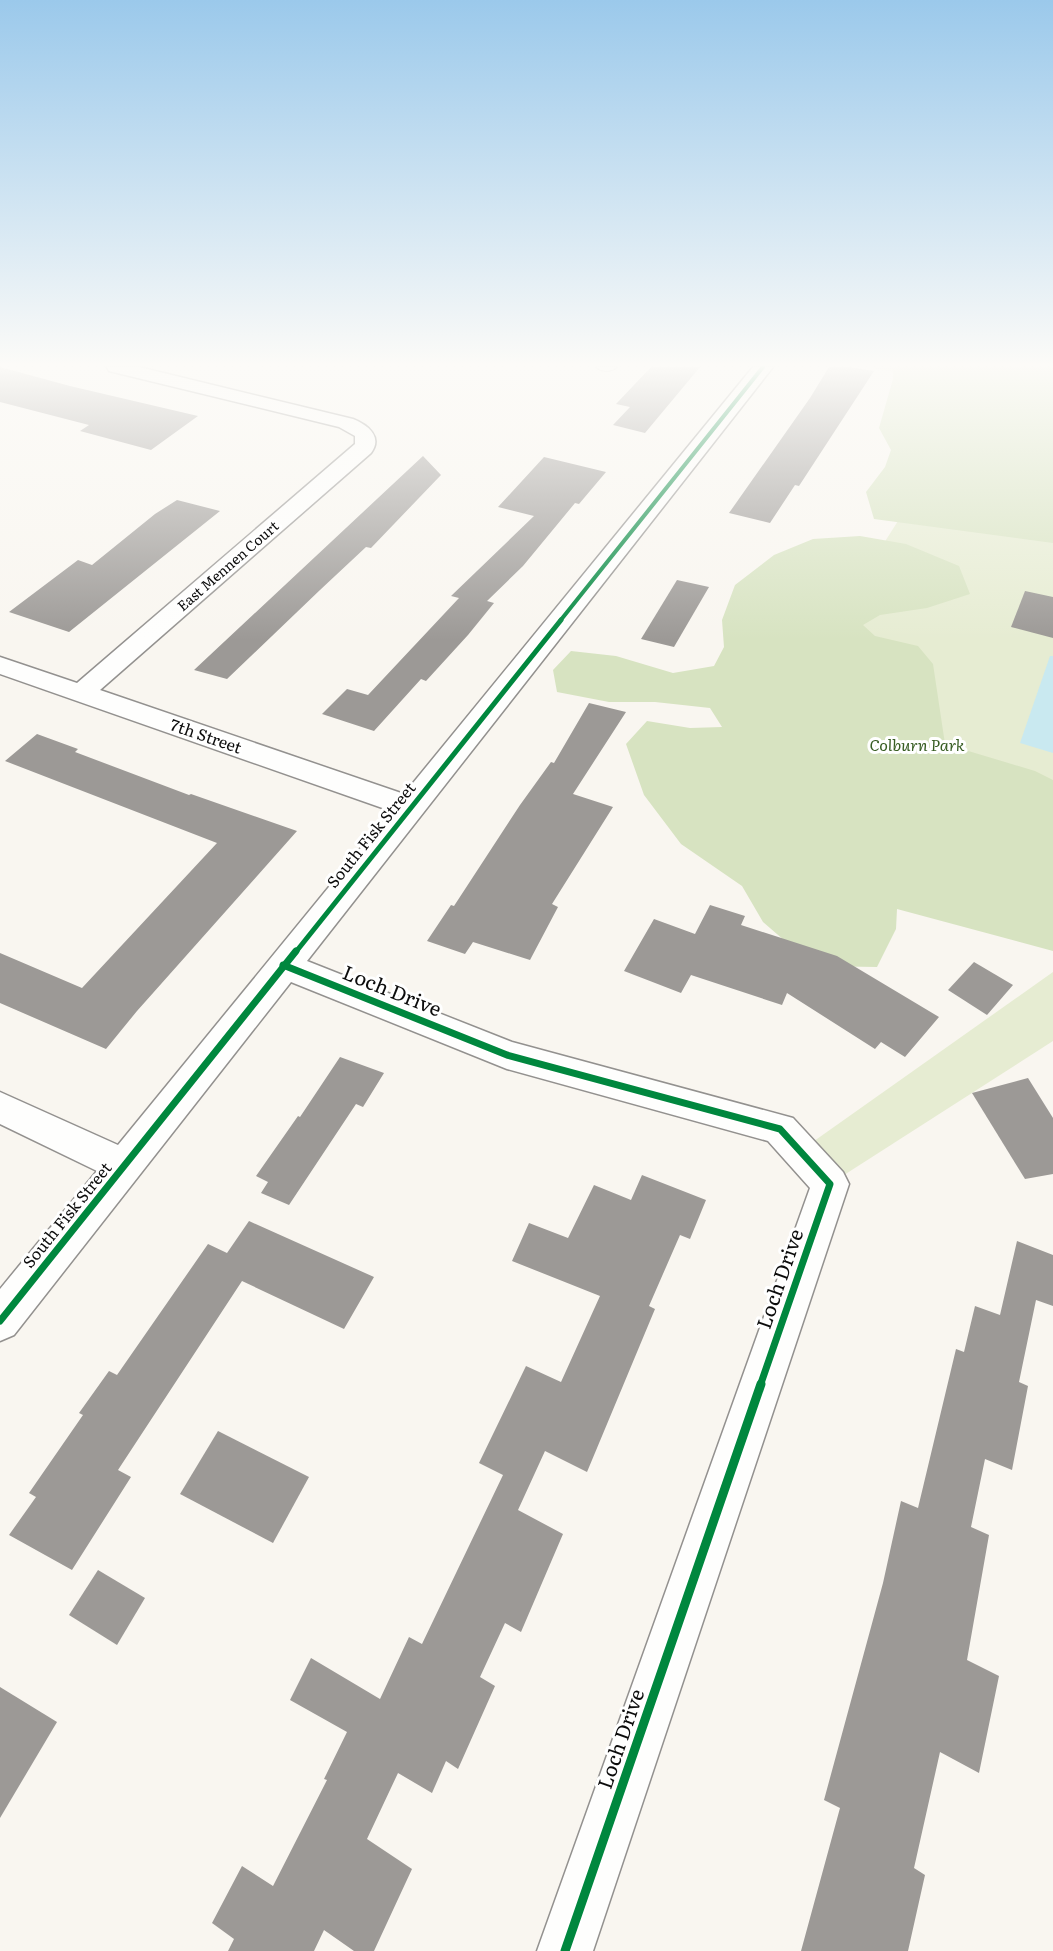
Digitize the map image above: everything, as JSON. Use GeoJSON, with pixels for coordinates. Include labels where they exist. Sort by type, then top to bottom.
{"type":"FeatureCollection","features":[{"type":"Feature","properties":{"kind":"street","name":"East Mennen Court"},"geometry":{"type":"LineString","coordinates":[[81,693],[354,458]]}},
{"type":"Feature","properties":{"kind":"street","name":"South Fisk Street"},"geometry":{"type":"LineString","coordinates":[[0,1321],[690,458]]}},
{"type":"Feature","properties":{"kind":"street","name":"7th Street"},"geometry":{"type":"LineString","coordinates":[[0,665],[411,807]]}},
{"type":"Feature","properties":{"kind":"street","name":"Loch Drive"},"geometry":{"type":"LineString","coordinates":[[283,965],[507,1055],[780,1129],[830,1184],[566,1951]]}},
{"type":"Feature","properties":{"kind":"street"},"geometry":{"type":"LineString","coordinates":[[0,1107],[124,1166]]}},
{"type":"Feature","properties":{"kind":"green space"},"geometry":{"type":"Polygon","coordinates":[[[888,458],[1053,458],[1053,543],[874,519],[866,492],[885,467],[888,458]]]}},
{"type":"Feature","properties":{"kind":"green space","name":"Colburn Park"},"geometry":{"type":"Polygon","coordinates":[[[938,458],[1053,458],[1053,928],[704,827],[938,458]]]}},
{"type":"Feature","properties":{"kind":"green space"},"geometry":{"type":"Polygon","coordinates":[[[860,536],[906,544],[959,566],[970,594],[927,608],[880,615],[863,625],[875,636],[918,646],[933,664],[945,744],[1035,771],[1053,780],[1053,951],[897,909],[896,929],[877,967],[814,966],[763,922],[742,886],[681,844],[644,795],[626,744],[647,721],[690,728],[722,727],[710,708],[655,702],[609,702],[557,692],[553,670],[571,651],[616,656],[673,673],[714,666],[724,647],[722,620],[735,585],[774,555],[813,539],[860,536]]]}},
{"type":"Feature","properties":{"kind":"green space"},"geometry":{"type":"Polygon","coordinates":[[[1053,972],[1053,1041],[830,1184],[800,1151],[1053,972]]]}},
{"type":"Feature","properties":{"kind":"water"},"geometry":{"type":"Polygon","coordinates":[[[1050,656],[1053,656],[1053,753],[1020,743],[1050,656]]]}},
{"type":"Feature","properties":{"kind":"building"},"geometry":{"type":"Polygon","coordinates":[[[421,458],[425,458],[441,475],[371,548],[366,547],[227,679],[194,670],[421,458]]]}},
{"type":"Feature","properties":{"kind":"building"},"geometry":{"type":"Polygon","coordinates":[[[543,458],[606,472],[579,504],[575,503],[523,566],[487,601],[494,603],[468,635],[426,681],[421,679],[374,731],[322,714],[347,689],[368,695],[459,598],[451,596],[534,516],[498,507],[543,458]]]}},
{"type":"Feature","properties":{"kind":"building"},"geometry":{"type":"Polygon","coordinates":[[[768,458],[817,458],[799,486],[795,485],[770,523],[729,513],[768,458]]]}},
{"type":"Feature","properties":{"kind":"building"},"geometry":{"type":"Polygon","coordinates":[[[177,500],[220,511],[69,632],[9,612],[78,560],[92,565],[155,514],[177,500]]]}},
{"type":"Feature","properties":{"kind":"building"},"geometry":{"type":"Polygon","coordinates":[[[677,580],[709,587],[674,647],[641,639],[677,580]]]}},
{"type":"Feature","properties":{"kind":"building"},"geometry":{"type":"Polygon","coordinates":[[[1025,591],[1053,597],[1053,638],[1011,627],[1025,591]]]}},
{"type":"Feature","properties":{"kind":"building"},"geometry":{"type":"Polygon","coordinates":[[[589,703],[626,712],[573,794],[613,807],[552,904],[558,907],[530,960],[473,942],[465,954],[427,941],[451,905],[454,906],[520,805],[551,762],[554,763],[589,703]]]}},
{"type":"Feature","properties":{"kind":"building"},"geometry":{"type":"Polygon","coordinates":[[[37,734],[78,749],[75,752],[189,795],[297,831],[106,1049],[0,1003],[0,953],[82,988],[217,843],[5,761],[37,734]]]}},
{"type":"Feature","properties":{"kind":"building"},"geometry":{"type":"Polygon","coordinates":[[[710,905],[745,916],[741,925],[837,956],[939,1017],[905,1057],[881,1042],[875,1049],[787,993],[782,1005],[691,975],[681,993],[624,971],[654,919],[695,934],[710,905]]]}},
{"type":"Feature","properties":{"kind":"building"},"geometry":{"type":"Polygon","coordinates":[[[974,962],[1013,985],[987,1015],[948,990],[974,962]]]}},
{"type":"Feature","properties":{"kind":"building"},"geometry":{"type":"Polygon","coordinates":[[[340,1057],[384,1073],[363,1107],[356,1104],[289,1205],[261,1193],[268,1182],[256,1176],[298,1116],[300,1117],[340,1057]]]}},
{"type":"Feature","properties":{"kind":"building"},"geometry":{"type":"Polygon","coordinates":[[[1028,1078],[1053,1118],[1053,1174],[1025,1179],[972,1093],[1028,1078]]]}},
{"type":"Feature","properties":{"kind":"building"},"geometry":{"type":"Polygon","coordinates":[[[642,1175],[706,1200],[690,1239],[680,1235],[649,1306],[655,1309],[587,1472],[545,1451],[518,1510],[563,1534],[521,1632],[505,1623],[480,1677],[495,1686],[458,1769],[446,1761],[432,1793],[398,1773],[367,1839],[412,1869],[374,1951],[354,1951],[324,1930],[314,1951],[228,1951],[234,1939],[212,1923],[242,1866],[273,1886],[327,1780],[324,1779],[347,1732],[290,1700],[311,1658],[380,1699],[409,1637],[422,1644],[503,1475],[479,1463],[526,1366],[561,1382],[600,1296],[512,1261],[529,1223],[568,1238],[594,1185],[631,1200],[642,1175]]]}},
{"type":"Feature","properties":{"kind":"building"},"geometry":{"type":"Polygon","coordinates":[[[249,1221],[374,1277],[344,1329],[242,1281],[118,1470],[131,1477],[72,1570],[9,1535],[36,1497],[29,1493],[83,1415],[79,1413],[109,1371],[117,1375],[208,1244],[227,1253],[249,1221]]]}},
{"type":"Feature","properties":{"kind":"building"},"geometry":{"type":"Polygon","coordinates":[[[1017,1241],[1053,1255],[1053,1306],[1036,1300],[1019,1382],[1028,1386],[1012,1470],[985,1459],[971,1527],[989,1535],[967,1660],[999,1676],[979,1773],[940,1752],[914,1868],[925,1875],[908,1951],[801,1951],[840,1808],[824,1800],[883,1583],[901,1501],[918,1508],[956,1349],[964,1352],[975,1306],[1000,1315],[1017,1241]]]}},
{"type":"Feature","properties":{"kind":"building"},"geometry":{"type":"Polygon","coordinates":[[[218,1431],[309,1477],[273,1543],[180,1494],[218,1431]]]}},
{"type":"Feature","properties":{"kind":"building"},"geometry":{"type":"Polygon","coordinates":[[[98,1570],[145,1598],[117,1645],[69,1615],[98,1570]]]}},
{"type":"Feature","properties":{"kind":"building"},"geometry":{"type":"Polygon","coordinates":[[[0,1687],[57,1722],[0,1818],[0,1687]]]}},
{"type":"Feature","properties":{"kind":"cycle path"},"geometry":{"type":"LineString","coordinates":[[0,1321],[690,458]]}},
{"type":"Feature","properties":{"kind":"cycle path"},"geometry":{"type":"LineString","coordinates":[[283,965],[507,1055],[780,1129],[830,1184],[565,1951]]}}]}
